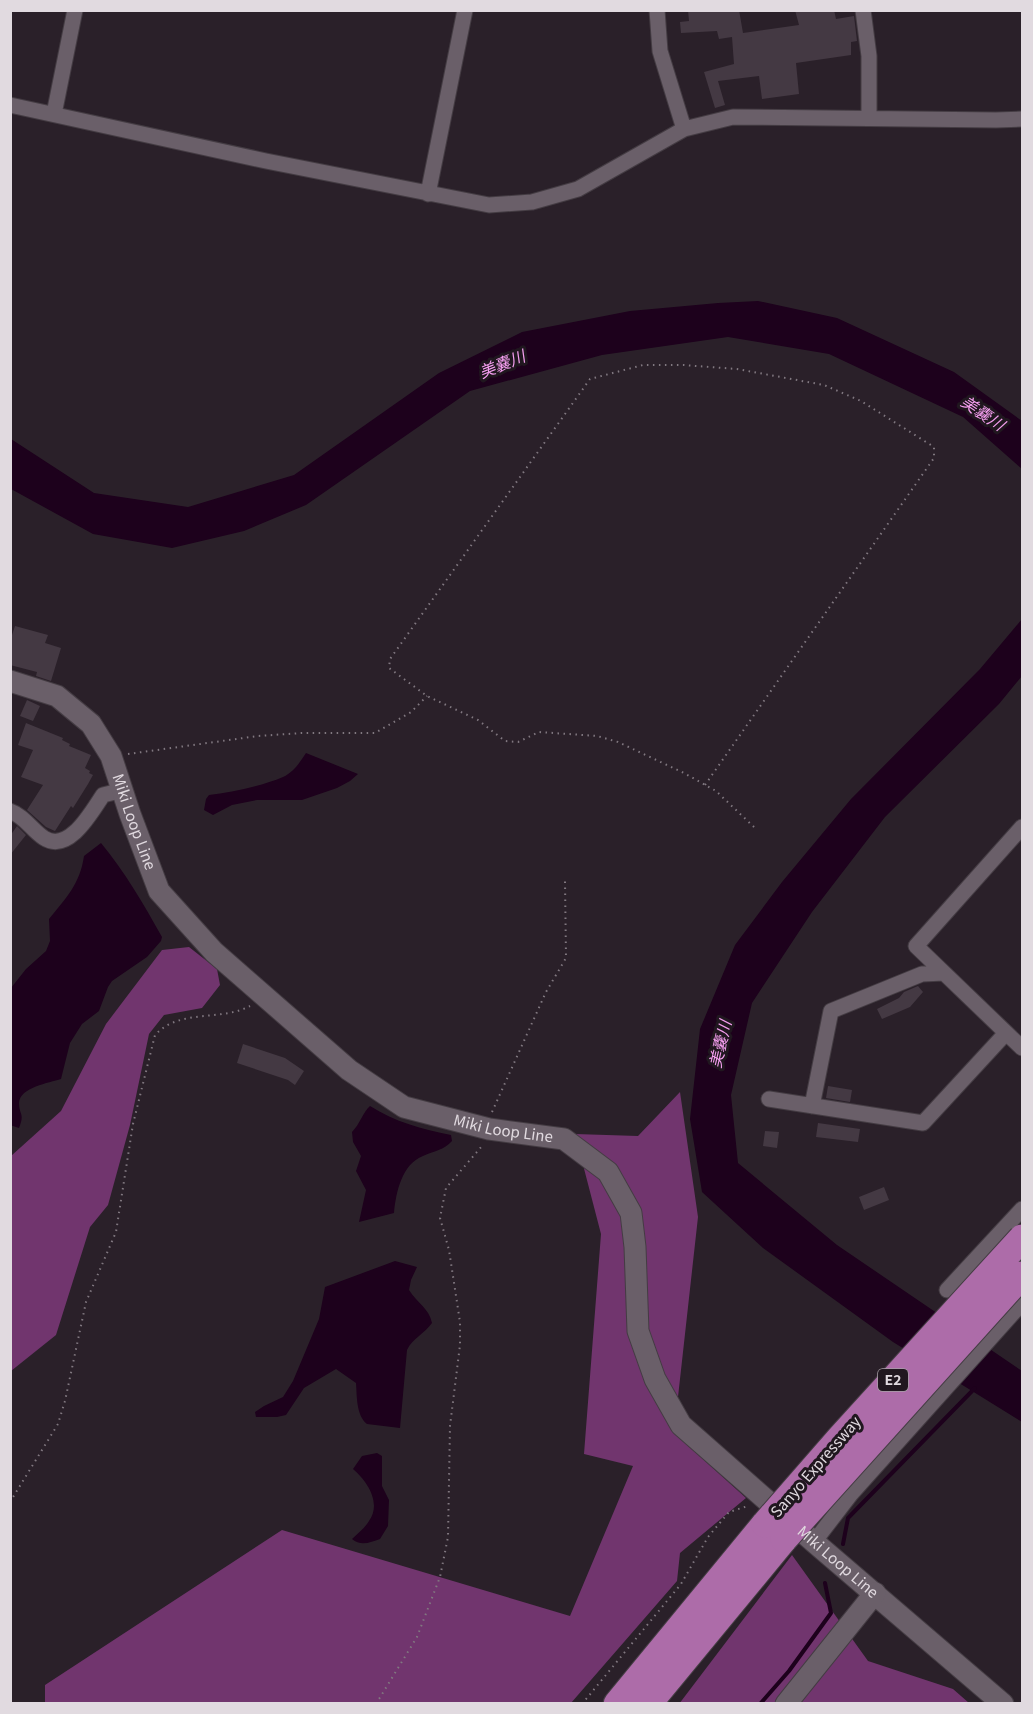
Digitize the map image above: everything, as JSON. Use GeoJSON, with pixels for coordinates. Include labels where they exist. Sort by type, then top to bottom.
{"type":"FeatureCollection","features":[{"type":"Feature","properties":{"kind":"highway","name":"Sanyo Expressway"},"geometry":{"type":"LineString","coordinates":[[617,1704],[840,1438],[1023,1238]]}},
{"type":"Feature","properties":{"kind":"highway","name":"Sanyo Expressway"},"geometry":{"type":"LineString","coordinates":[[648,1704],[771,1521],[1023,1275]]}},
{"type":"Feature","properties":{"kind":"main road","name":"Miki Loop Line"},"geometry":{"type":"LineString","coordinates":[[10,681],[57,696],[92,724],[111,756],[159,891],[214,952],[349,1071],[404,1107],[489,1129],[564,1139],[608,1172],[631,1213],[635,1247],[638,1332],[655,1379],[681,1425],[771,1521],[814,1542],[1003,1704]]}},
{"type":"Feature","properties":{"kind":"main road"},"geometry":{"type":"LineString","coordinates":[[786,1704],[875,1593]]}},
{"type":"Feature","properties":{"kind":"street"},"geometry":{"type":"LineString","coordinates":[[54,114],[75,10]]}},
{"type":"Feature","properties":{"kind":"street"},"geometry":{"type":"LineString","coordinates":[[428,194],[465,10]]}},
{"type":"Feature","properties":{"kind":"street"},"geometry":{"type":"LineString","coordinates":[[657,10],[660,51],[684,129]]}},
{"type":"Feature","properties":{"kind":"street"},"geometry":{"type":"LineString","coordinates":[[863,10],[869,56],[869,118]]}},
{"type":"Feature","properties":{"kind":"street"},"geometry":{"type":"LineString","coordinates":[[10,105],[489,205],[532,202],[578,189],[684,129],[733,117],[1023,119]]}},
{"type":"Feature","properties":{"kind":"street"},"geometry":{"type":"LineString","coordinates":[[10,811],[46,839],[61,840],[77,832],[103,795],[123,790]]}},
{"type":"Feature","properties":{"kind":"street"},"geometry":{"type":"LineString","coordinates":[[1023,827],[916,946],[1023,1048]]}},
{"type":"Feature","properties":{"kind":"street"},"geometry":{"type":"LineString","coordinates":[[812,1106],[831,1011],[922,974],[944,973]]}},
{"type":"Feature","properties":{"kind":"street"},"geometry":{"type":"LineString","coordinates":[[769,1099],[923,1123],[1006,1033]]}},
{"type":"Feature","properties":{"kind":"street"},"geometry":{"type":"LineString","coordinates":[[947,1290],[1023,1209]]}},
{"type":"Feature","properties":{"kind":"street"},"geometry":{"type":"LineString","coordinates":[[814,1542],[851,1494],[936,1397],[1021,1307]]}},
{"type":"Feature","properties":{"kind":"path"},"geometry":{"type":"LineString","coordinates":[[705,785],[934,458],[934,447],[861,401],[824,385],[737,369],[684,364],[643,365],[590,379],[390,659],[389,668],[427,696],[478,720],[505,741],[518,742],[538,732],[597,736],[618,742],[716,791],[755,828]]}},
{"type":"Feature","properties":{"kind":"path"},"geometry":{"type":"LineString","coordinates":[[111,756],[258,736],[302,733],[375,733],[411,712],[427,696]]}},
{"type":"Feature","properties":{"kind":"path"},"geometry":{"type":"LineString","coordinates":[[376,1704],[417,1638],[440,1577],[448,1537],[450,1426],[460,1345],[459,1322],[448,1250],[440,1218],[446,1188],[486,1140],[492,1111],[546,992],[566,958],[565,881]]}},
{"type":"Feature","properties":{"kind":"path"},"geometry":{"type":"LineString","coordinates":[[10,1502],[58,1424],[86,1302],[116,1232],[133,1124],[155,1035],[163,1026],[184,1018],[246,1008],[265,997]]}},
{"type":"Feature","properties":{"kind":"path"},"geometry":{"type":"LineString","coordinates":[[582,1704],[681,1584],[708,1537],[729,1512],[755,1504],[771,1521]]}},
{"type":"Feature","properties":{"kind":"shaded area"},"geometry":{"type":"Polygon","coordinates":[[[189,947],[217,969],[220,985],[202,1008],[164,1015],[149,1034],[130,1125],[108,1205],[90,1227],[56,1335],[11,1371],[11,1156],[61,1111],[106,1024],[162,950],[189,947]]]}},
{"type":"Feature","properties":{"kind":"shaded area"},"geometry":{"type":"Polygon","coordinates":[[[680,1092],[698,1217],[674,1433],[746,1498],[680,1553],[677,1581],[571,1703],[45,1704],[45,1685],[282,1530],[570,1616],[633,1466],[584,1454],[601,1234],[575,1134],[638,1136],[680,1092]]]}},
{"type":"Feature","properties":{"kind":"shaded area"},"geometry":{"type":"Polygon","coordinates":[[[792,1555],[868,1661],[953,1689],[969,1703],[679,1704],[792,1555]]]}},
{"type":"Feature","properties":{"kind":"water","name":"美嚢川"},"geometry":{"type":"Polygon","coordinates":[[[758,301],[837,318],[954,372],[1022,421],[1022,469],[963,417],[829,354],[728,337],[602,355],[470,391],[306,505],[244,531],[172,548],[93,534],[11,489],[11,439],[94,493],[188,507],[294,475],[439,373],[522,332],[630,311],[758,301]]]}},
{"type":"Feature","properties":{"kind":"water","name":"美嚢川"},"geometry":{"type":"Polygon","coordinates":[[[1022,619],[1022,676],[999,704],[885,817],[812,912],[752,1003],[731,1095],[738,1163],[837,1245],[1022,1371],[1022,1422],[893,1342],[763,1248],[702,1192],[690,1119],[700,1029],[735,945],[782,882],[851,799],[980,669],[1022,619]]]}},
{"type":"Feature","properties":{"kind":"water"},"geometry":{"type":"Polygon","coordinates":[[[306,753],[358,774],[337,788],[302,800],[257,800],[232,805],[213,815],[204,810],[209,795],[247,788],[283,777],[294,770],[306,753]]]}},
{"type":"Feature","properties":{"kind":"water"},"geometry":{"type":"Polygon","coordinates":[[[101,843],[141,900],[162,937],[161,941],[147,957],[112,981],[99,1011],[82,1024],[70,1043],[61,1079],[36,1086],[24,1093],[19,1103],[22,1119],[19,1128],[10,1125],[11,988],[26,969],[46,951],[50,941],[49,919],[76,883],[84,856],[101,843]]]}},
{"type":"Feature","properties":{"kind":"water"},"geometry":{"type":"Polygon","coordinates":[[[370,1106],[409,1124],[451,1135],[452,1141],[410,1165],[401,1180],[394,1213],[359,1222],[366,1190],[356,1171],[361,1156],[353,1142],[352,1132],[370,1106]]]}},
{"type":"Feature","properties":{"kind":"water"},"geometry":{"type":"Polygon","coordinates":[[[395,1261],[417,1267],[409,1290],[426,1309],[432,1323],[407,1350],[400,1428],[367,1424],[359,1410],[356,1383],[336,1369],[304,1388],[286,1415],[256,1417],[255,1412],[283,1397],[293,1381],[319,1319],[325,1287],[395,1261]]]}},
{"type":"Feature","properties":{"kind":"water"},"geometry":{"type":"Polygon","coordinates":[[[377,1453],[382,1456],[382,1486],[389,1500],[388,1526],[380,1539],[359,1543],[352,1539],[367,1524],[374,1507],[368,1486],[353,1469],[362,1456],[377,1453]]]}},
{"type":"Feature","properties":{"kind":"building"},"geometry":{"type":"Polygon","coordinates":[[[688,10],[739,10],[743,33],[799,25],[795,10],[834,10],[836,19],[854,16],[857,41],[851,42],[851,55],[796,63],[799,94],[762,99],[759,76],[718,81],[725,105],[715,108],[704,72],[734,64],[732,37],[719,39],[717,31],[681,33],[680,22],[689,21],[688,10]]]}},
{"type":"Feature","properties":{"kind":"building"},"geometry":{"type":"Polygon","coordinates":[[[15,626],[48,635],[45,643],[61,648],[51,681],[36,676],[37,672],[10,665],[10,641],[15,626]]]}},
{"type":"Feature","properties":{"kind":"building"},"geometry":{"type":"Polygon","coordinates":[[[27,700],[40,706],[33,721],[20,716],[27,700]]]}},
{"type":"Feature","properties":{"kind":"building"},"geometry":{"type":"Polygon","coordinates":[[[26,723],[63,738],[62,740],[70,744],[69,746],[91,755],[85,768],[93,775],[73,808],[71,806],[55,831],[46,827],[27,810],[43,785],[21,777],[33,750],[18,745],[26,723]]]}},
{"type":"Feature","properties":{"kind":"building"},"geometry":{"type":"Polygon","coordinates":[[[17,826],[26,835],[10,855],[10,836],[17,826]]]}},
{"type":"Feature","properties":{"kind":"building"},"geometry":{"type":"Polygon","coordinates":[[[918,986],[923,992],[910,1007],[882,1019],[877,1009],[918,986]]]}},
{"type":"Feature","properties":{"kind":"building"},"geometry":{"type":"Polygon","coordinates":[[[243,1044],[285,1058],[304,1071],[295,1085],[288,1080],[237,1063],[243,1044]]]}},
{"type":"Feature","properties":{"kind":"building"},"geometry":{"type":"Polygon","coordinates":[[[828,1086],[852,1090],[850,1102],[826,1098],[828,1086]]]}},
{"type":"Feature","properties":{"kind":"building"},"geometry":{"type":"Polygon","coordinates":[[[818,1123],[860,1129],[858,1142],[816,1137],[818,1123]]]}},
{"type":"Feature","properties":{"kind":"building"},"geometry":{"type":"Polygon","coordinates":[[[765,1131],[779,1132],[777,1148],[763,1146],[765,1131]]]}},
{"type":"Feature","properties":{"kind":"building"},"geometry":{"type":"Polygon","coordinates":[[[884,1187],[889,1200],[864,1210],[859,1197],[884,1187]]]}},
{"type":"Feature","properties":{"kind":"waterway"},"geometry":{"type":"LineString","coordinates":[[843,1544],[848,1518],[975,1388]]}},
{"type":"Feature","properties":{"kind":"waterway"},"geometry":{"type":"LineString","coordinates":[[760,1704],[789,1671],[831,1613],[825,1583]]}}]}
